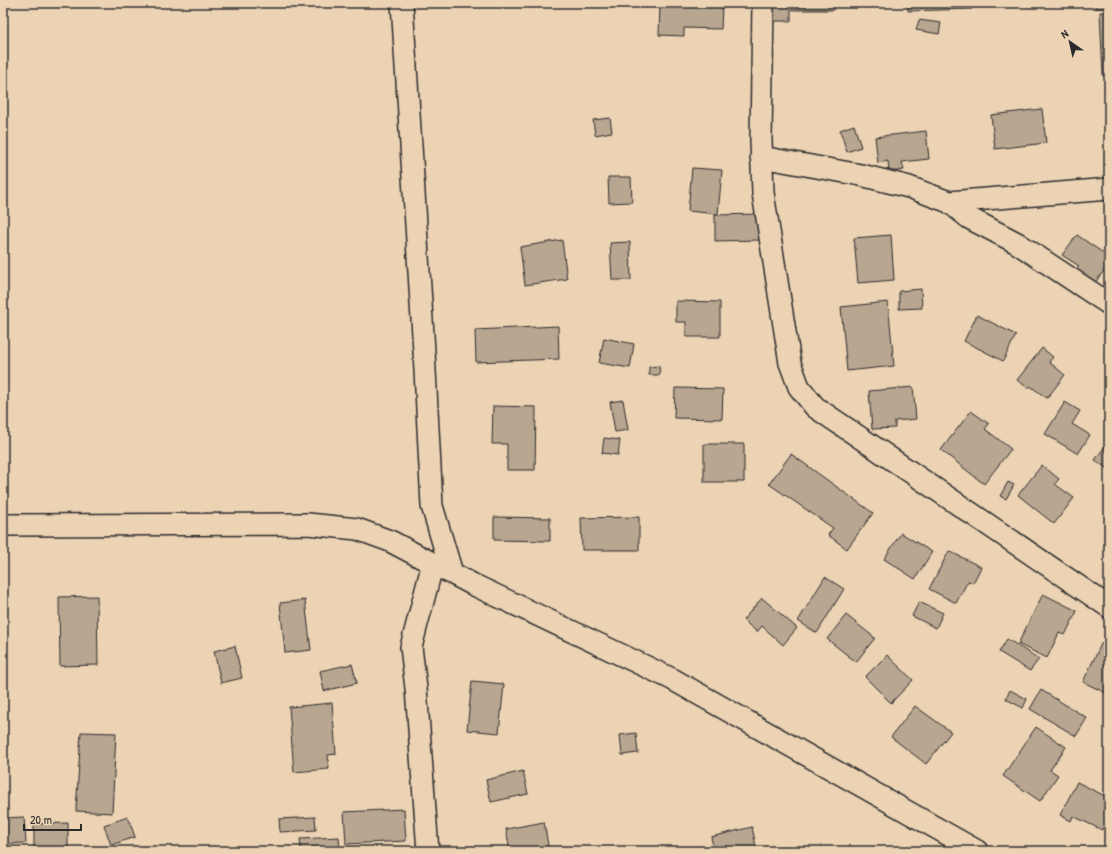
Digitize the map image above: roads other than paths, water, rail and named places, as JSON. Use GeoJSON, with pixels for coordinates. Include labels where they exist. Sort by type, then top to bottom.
{"type":"FeatureCollection","features":[{"type":"Feature","properties":{"kind":"street"},"geometry":{"type":"LineString","coordinates":[[402,3],[432,506],[452,573]]}},
{"type":"Feature","properties":{"kind":"street"},"geometry":{"type":"LineString","coordinates":[[763,3],[761,157],[763,193],[790,362],[799,387],[815,407],[1109,607]]}},
{"type":"Feature","properties":{"kind":"street"},"geometry":{"type":"LineString","coordinates":[[761,157],[861,175],[909,187],[949,202],[969,218],[1017,242],[1109,304]]}},
{"type":"Feature","properties":{"kind":"street"},"geometry":{"type":"LineString","coordinates":[[949,202],[1109,189]]}},
{"type":"Feature","properties":{"kind":"street"},"geometry":{"type":"LineString","coordinates":[[3,525],[308,524],[357,529],[390,541],[452,573],[672,679],[977,851]]}},
{"type":"Feature","properties":{"kind":"street"},"geometry":{"type":"LineString","coordinates":[[428,851],[416,688],[411,647],[433,563]]}}]}
